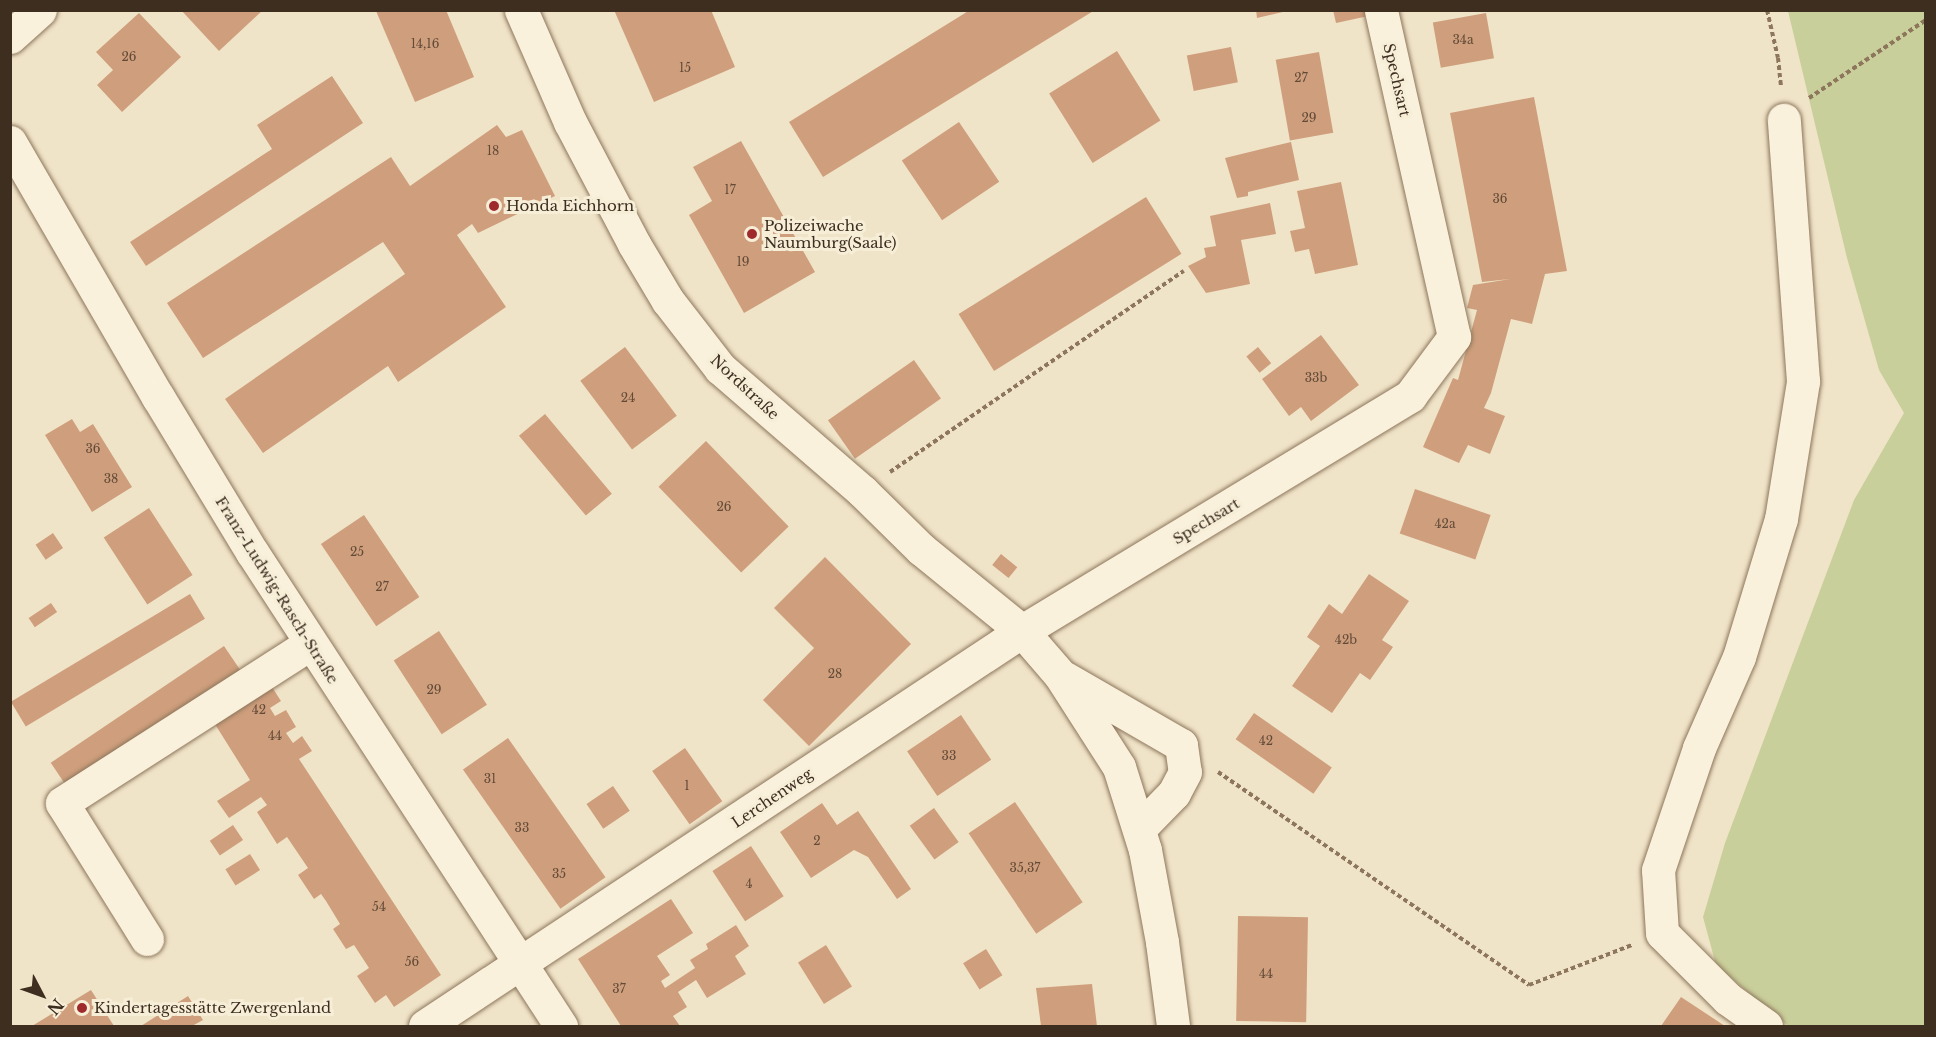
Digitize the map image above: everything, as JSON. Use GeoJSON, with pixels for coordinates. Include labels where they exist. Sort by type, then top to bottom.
{"type":"FeatureCollection","features":[{"type":"Feature","properties":{"kind":"street"},"geometry":{"type":"LineString","coordinates":[[10,37],[40,10]]}},
{"type":"Feature","properties":{"kind":"street","name":"Nordstraße"},"geometry":{"type":"LineString","coordinates":[[521,10],[570,122],[668,301],[720,368],[862,491],[921,549],[1022,631]]}},
{"type":"Feature","properties":{"kind":"street","name":"Spechsart"},"geometry":{"type":"LineString","coordinates":[[1022,631],[1410,396],[1454,337],[1381,10]]}},
{"type":"Feature","properties":{"kind":"street"},"geometry":{"type":"LineString","coordinates":[[1766,1026],[1728,999],[1662,933],[1658,870],[1699,748],[1739,657],[1781,519],[1803,381],[1794,111]]}},
{"type":"Feature","properties":{"kind":"street","name":"Franz-Ludwig-Rasch-Straße"},"geometry":{"type":"LineString","coordinates":[[10,142],[158,397],[310,644],[523,964],[561,1026]]}},
{"type":"Feature","properties":{"kind":"street"},"geometry":{"type":"LineString","coordinates":[[1022,631],[1060,675],[1119,767],[1139,829],[1162,942],[1173,1026]]}},
{"type":"Feature","properties":{"kind":"street","name":"Lerchenweg"},"geometry":{"type":"LineString","coordinates":[[425,1026],[523,964],[1022,631]]}},
{"type":"Feature","properties":{"kind":"street"},"geometry":{"type":"LineString","coordinates":[[147,939],[62,803],[310,644]]}},
{"type":"Feature","properties":{"kind":"street"},"geometry":{"type":"LineString","coordinates":[[1060,675],[1181,745],[1185,772],[1174,793],[1139,829]]}},
{"type":"Feature","properties":{"kind":"path"},"geometry":{"type":"LineString","coordinates":[[1767,10],[1794,111],[1926,20]]}},
{"type":"Feature","properties":{"kind":"path"},"geometry":{"type":"LineString","coordinates":[[862,491],[1184,271]]}},
{"type":"Feature","properties":{"kind":"path"},"geometry":{"type":"LineString","coordinates":[[1181,745],[1529,985],[1662,933]]}},
{"type":"Feature","properties":{"kind":"green space"},"geometry":{"type":"Polygon","coordinates":[[[1788,11],[1925,11],[1925,1026],[1788,1026],[1716,965],[1703,917],[1725,843],[1854,500],[1904,413],[1879,370],[1847,258],[1788,11]]]}},
{"type":"Feature","properties":{"kind":"building"},"geometry":{"type":"Polygon","coordinates":[[[181,10],[263,10],[219,51],[181,10]]]}},
{"type":"Feature","properties":{"kind":"building"},"geometry":{"type":"Polygon","coordinates":[[[446,10],[474,77],[415,102],[376,11],[446,10]]]}},
{"type":"Feature","properties":{"kind":"building"},"geometry":{"type":"Polygon","coordinates":[[[614,10],[711,10],[735,67],[654,102],[614,10]]]}},
{"type":"Feature","properties":{"kind":"building"},"geometry":{"type":"Polygon","coordinates":[[[970,10],[1095,10],[823,177],[789,122],[970,10]]]}},
{"type":"Feature","properties":{"kind":"building"},"geometry":{"type":"Polygon","coordinates":[[[1256,10],[1287,10],[1287,11],[1257,18],[1256,10]]]}},
{"type":"Feature","properties":{"kind":"building"},"geometry":{"type":"Polygon","coordinates":[[[1333,10],[1372,10],[1373,15],[1336,23],[1333,10]]]}},
{"type":"Feature","properties":{"kind":"building"},"geometry":{"type":"Polygon","coordinates":[[[139,13],[181,57],[122,112],[97,85],[113,70],[96,52],[139,13]]]}},
{"type":"Feature","properties":{"kind":"building"},"geometry":{"type":"Polygon","coordinates":[[[1486,13],[1494,58],[1441,68],[1433,22],[1486,13]]]}},
{"type":"Feature","properties":{"kind":"building"},"geometry":{"type":"Polygon","coordinates":[[[1231,47],[1238,82],[1194,91],[1187,56],[1231,47]]]}},
{"type":"Feature","properties":{"kind":"building"},"geometry":{"type":"Polygon","coordinates":[[[1117,51],[1160,121],[1093,163],[1049,93],[1117,51]]]}},
{"type":"Feature","properties":{"kind":"building"},"geometry":{"type":"Polygon","coordinates":[[[1319,52],[1333,133],[1290,140],[1276,60],[1319,52]]]}},
{"type":"Feature","properties":{"kind":"building"},"geometry":{"type":"Polygon","coordinates":[[[332,76],[363,123],[146,266],[130,242],[272,149],[257,125],[332,76]]]}},
{"type":"Feature","properties":{"kind":"building"},"geometry":{"type":"Polygon","coordinates":[[[1534,97],[1567,271],[1545,274],[1532,324],[1511,319],[1491,393],[1484,408],[1505,416],[1490,454],[1468,445],[1459,463],[1423,447],[1453,378],[1458,380],[1477,310],[1467,308],[1473,285],[1510,279],[1482,282],[1450,113],[1534,97]]]}},
{"type":"Feature","properties":{"kind":"building"},"geometry":{"type":"Polygon","coordinates":[[[959,122],[999,182],[942,220],[902,161],[959,122]]]}},
{"type":"Feature","properties":{"kind":"building"},"geometry":{"type":"Polygon","coordinates":[[[497,125],[506,137],[522,130],[555,196],[478,233],[472,224],[457,235],[506,307],[398,382],[388,366],[263,453],[225,399],[405,274],[383,242],[203,358],[167,303],[391,157],[410,186],[497,125]]]}},
{"type":"Feature","properties":{"kind":"building"},"geometry":{"type":"Polygon","coordinates":[[[741,141],[815,272],[744,313],[689,215],[712,201],[693,167],[741,141]]]}},
{"type":"Feature","properties":{"kind":"building"},"geometry":{"type":"Polygon","coordinates":[[[1291,142],[1299,180],[1248,192],[1248,196],[1237,198],[1225,158],[1291,142]]]}},
{"type":"Feature","properties":{"kind":"building"},"geometry":{"type":"Polygon","coordinates":[[[1341,182],[1358,265],[1315,274],[1309,249],[1295,252],[1290,231],[1305,228],[1297,191],[1341,182]]]}},
{"type":"Feature","properties":{"kind":"building"},"geometry":{"type":"Polygon","coordinates":[[[1146,197],[1182,254],[994,371],[959,314],[1146,197]]]}},
{"type":"Feature","properties":{"kind":"building"},"geometry":{"type":"Polygon","coordinates":[[[1270,203],[1276,234],[1241,240],[1250,284],[1206,293],[1188,266],[1206,257],[1204,248],[1216,246],[1210,216],[1270,203]]]}},
{"type":"Feature","properties":{"kind":"building"},"geometry":{"type":"Polygon","coordinates":[[[1321,335],[1359,385],[1311,421],[1301,407],[1289,416],[1262,379],[1321,335]]]}},
{"type":"Feature","properties":{"kind":"building"},"geometry":{"type":"Polygon","coordinates":[[[625,347],[677,416],[632,449],[580,381],[625,347]]]}},
{"type":"Feature","properties":{"kind":"building"},"geometry":{"type":"Polygon","coordinates":[[[1258,347],[1271,363],[1260,373],[1246,356],[1258,347]]]}},
{"type":"Feature","properties":{"kind":"building"},"geometry":{"type":"Polygon","coordinates":[[[914,360],[941,399],[855,459],[828,420],[914,360]]]}},
{"type":"Feature","properties":{"kind":"building"},"geometry":{"type":"Polygon","coordinates":[[[545,414],[612,494],[586,516],[519,436],[545,414]]]}},
{"type":"Feature","properties":{"kind":"building"},"geometry":{"type":"Polygon","coordinates":[[[72,419],[80,432],[93,424],[132,487],[92,512],[45,435],[72,419]]]}},
{"type":"Feature","properties":{"kind":"building"},"geometry":{"type":"Polygon","coordinates":[[[706,441],[789,527],[741,572],[659,487],[706,441]]]}},
{"type":"Feature","properties":{"kind":"building"},"geometry":{"type":"Polygon","coordinates":[[[1415,489],[1491,515],[1475,559],[1400,533],[1415,489]]]}},
{"type":"Feature","properties":{"kind":"building"},"geometry":{"type":"Polygon","coordinates":[[[149,508],[193,575],[147,605],[104,537],[149,508]]]}},
{"type":"Feature","properties":{"kind":"building"},"geometry":{"type":"Polygon","coordinates":[[[364,515],[419,597],[376,626],[321,544],[364,515]]]}},
{"type":"Feature","properties":{"kind":"building"},"geometry":{"type":"Polygon","coordinates":[[[53,533],[63,548],[46,560],[36,545],[53,533]]]}},
{"type":"Feature","properties":{"kind":"building"},"geometry":{"type":"Polygon","coordinates":[[[1001,554],[1017,567],[1009,578],[992,565],[1001,554]]]}},
{"type":"Feature","properties":{"kind":"building"},"geometry":{"type":"Polygon","coordinates":[[[825,557],[911,644],[809,746],[763,700],[814,648],[774,608],[825,557]]]}},
{"type":"Feature","properties":{"kind":"building"},"geometry":{"type":"Polygon","coordinates":[[[1369,574],[1409,601],[1382,640],[1393,647],[1370,680],[1360,673],[1332,713],[1292,686],[1320,646],[1307,637],[1329,604],[1342,614],[1369,574]]]}},
{"type":"Feature","properties":{"kind":"building"},"geometry":{"type":"Polygon","coordinates":[[[190,594],[205,619],[26,727],[11,702],[190,594]]]}},
{"type":"Feature","properties":{"kind":"building"},"geometry":{"type":"Polygon","coordinates":[[[51,603],[57,612],[35,627],[29,618],[51,603]]]}},
{"type":"Feature","properties":{"kind":"building"},"geometry":{"type":"Polygon","coordinates":[[[439,631],[487,705],[442,734],[394,660],[439,631]]]}},
{"type":"Feature","properties":{"kind":"building"},"geometry":{"type":"Polygon","coordinates":[[[224,646],[244,676],[71,793],[51,763],[224,646]]]}},
{"type":"Feature","properties":{"kind":"building"},"geometry":{"type":"Polygon","coordinates":[[[270,684],[281,701],[270,708],[275,716],[286,710],[296,727],[286,733],[293,743],[302,736],[312,751],[299,759],[441,975],[394,1007],[386,995],[375,1003],[357,976],[369,968],[354,945],[346,949],[333,929],[340,924],[321,894],[314,899],[298,875],[308,868],[287,837],[277,844],[257,812],[267,805],[261,797],[229,818],[217,801],[250,780],[213,721],[270,684]]]}},
{"type":"Feature","properties":{"kind":"building"},"geometry":{"type":"Polygon","coordinates":[[[1254,713],[1332,767],[1313,794],[1236,739],[1254,713]]]}},
{"type":"Feature","properties":{"kind":"building"},"geometry":{"type":"Polygon","coordinates":[[[961,715],[991,760],[937,796],[907,751],[961,715]]]}},
{"type":"Feature","properties":{"kind":"building"},"geometry":{"type":"Polygon","coordinates":[[[508,738],[606,877],[560,909],[463,770],[508,738]]]}},
{"type":"Feature","properties":{"kind":"building"},"geometry":{"type":"Polygon","coordinates":[[[685,748],[722,801],[690,824],[652,771],[685,748]]]}},
{"type":"Feature","properties":{"kind":"building"},"geometry":{"type":"Polygon","coordinates":[[[613,786],[630,811],[603,829],[586,804],[613,786]]]}},
{"type":"Feature","properties":{"kind":"building"},"geometry":{"type":"Polygon","coordinates":[[[1015,802],[1083,902],[1036,934],[969,833],[1015,802]]]}},
{"type":"Feature","properties":{"kind":"building"},"geometry":{"type":"Polygon","coordinates":[[[822,803],[837,825],[858,811],[911,889],[897,899],[868,857],[854,850],[811,878],[780,832],[822,803]]]}},
{"type":"Feature","properties":{"kind":"building"},"geometry":{"type":"Polygon","coordinates":[[[934,808],[959,842],[934,860],[910,826],[934,808]]]}},
{"type":"Feature","properties":{"kind":"building"},"geometry":{"type":"Polygon","coordinates":[[[233,825],[243,840],[220,856],[210,841],[233,825]]]}},
{"type":"Feature","properties":{"kind":"building"},"geometry":{"type":"Polygon","coordinates":[[[751,846],[784,896],[745,921],[712,871],[751,846]]]}},
{"type":"Feature","properties":{"kind":"building"},"geometry":{"type":"Polygon","coordinates":[[[250,854],[260,870],[235,885],[225,869],[250,854]]]}},
{"type":"Feature","properties":{"kind":"building"},"geometry":{"type":"Polygon","coordinates":[[[671,899],[693,933],[657,956],[670,975],[661,981],[665,988],[695,968],[690,960],[708,949],[706,944],[736,925],[749,946],[735,956],[746,974],[707,998],[696,980],[678,992],[687,1007],[673,1016],[680,1026],[621,1026],[578,959],[671,899]]]}},
{"type":"Feature","properties":{"kind":"building"},"geometry":{"type":"Polygon","coordinates":[[[1238,916],[1308,917],[1306,1022],[1236,1021],[1238,916]]]}},
{"type":"Feature","properties":{"kind":"building"},"geometry":{"type":"Polygon","coordinates":[[[826,945],[852,987],[824,1004],[798,962],[826,945]]]}},
{"type":"Feature","properties":{"kind":"building"},"geometry":{"type":"Polygon","coordinates":[[[986,949],[1002,975],[980,990],[963,963],[986,949]]]}},
{"type":"Feature","properties":{"kind":"building"},"geometry":{"type":"Polygon","coordinates":[[[1092,984],[1097,1026],[1041,1026],[1036,988],[1092,984]]]}},
{"type":"Feature","properties":{"kind":"building","name":"Kindertagesstätte Zwergenland"},"geometry":{"type":"Polygon","coordinates":[[[91,990],[114,1026],[32,1026],[91,990]]]}},
{"type":"Feature","properties":{"kind":"building"},"geometry":{"type":"Polygon","coordinates":[[[188,996],[203,1020],[192,1026],[141,1026],[188,996]]]}},
{"type":"Feature","properties":{"kind":"building"},"geometry":{"type":"Polygon","coordinates":[[[1681,997],[1725,1026],[1661,1026],[1681,997]]]}},
{"type":"Feature","properties":{"kind":"place","name":"Honda Eichhorn"},"geometry":{"type":"Point","coordinates":[494,206]}},
{"type":"Feature","properties":{"kind":"place","name":"Polizeiwache Naumburg(Saale)"},"geometry":{"type":"Point","coordinates":[752,234]}},
{"type":"Feature","properties":{"kind":"place","name":"Kindertagesstätte Zwergenland"},"geometry":{"type":"Point","coordinates":[82,1008]}}]}
